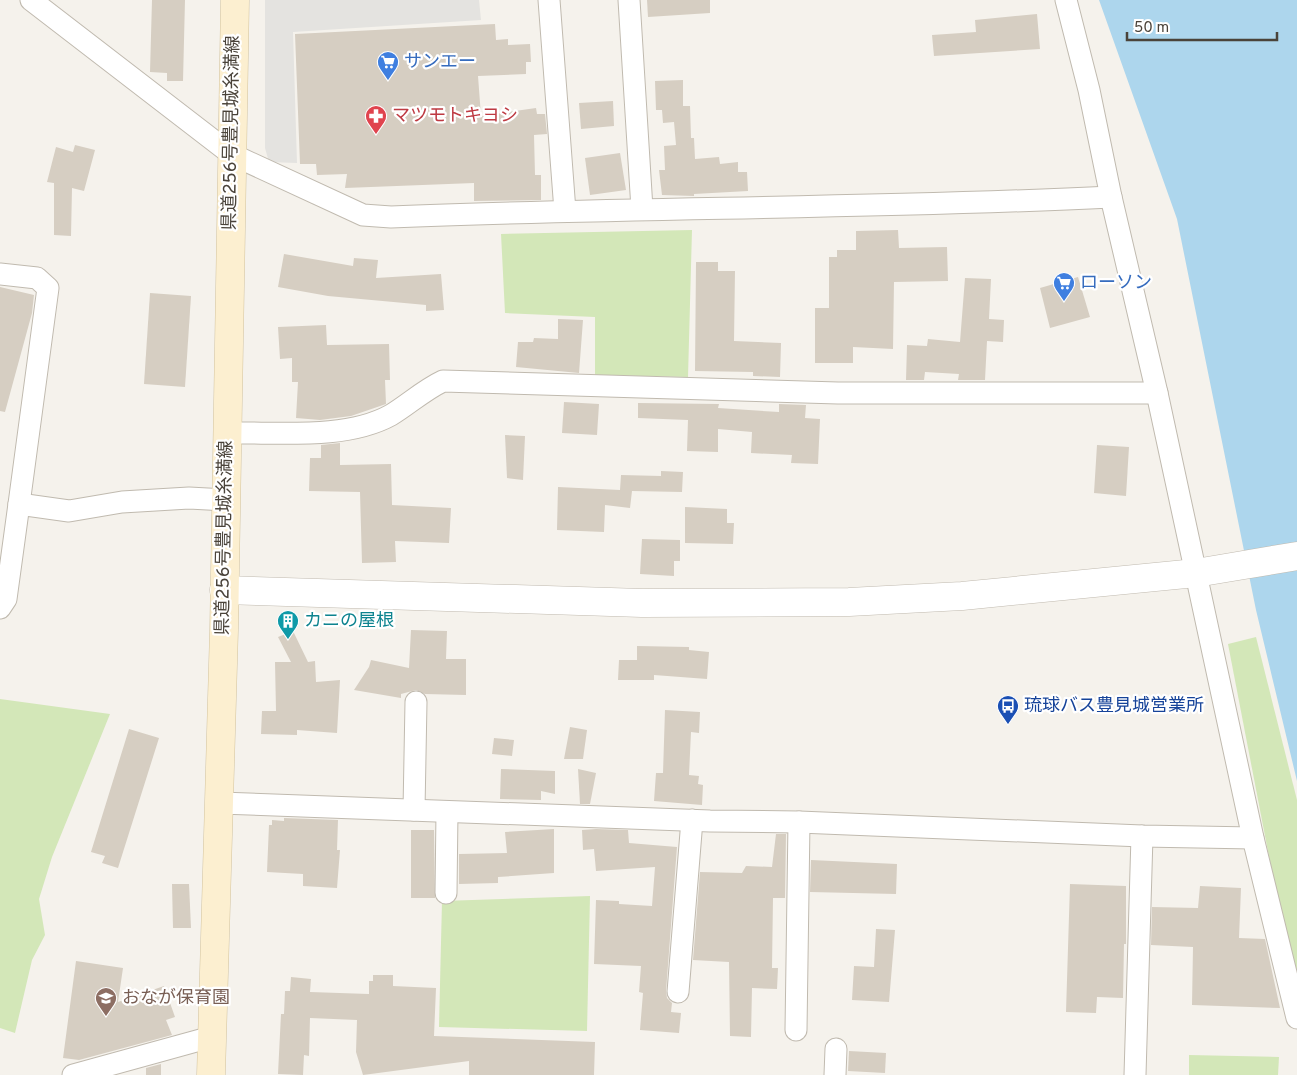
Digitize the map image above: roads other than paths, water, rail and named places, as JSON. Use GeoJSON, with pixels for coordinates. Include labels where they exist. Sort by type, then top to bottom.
{"type":"FeatureCollection","features":[{"type":"Feature","properties":{"kind":"main road","name":"県道256号豊見城糸満線"},"geometry":{"type":"LineString","coordinates":[[211,1075],[220,803],[235,0]]}},
{"type":"Feature","properties":{"kind":"street"},"geometry":{"type":"LineString","coordinates":[[30,0],[231,154],[363,215],[391,217],[642,209],[866,206],[1111,197]]}},
{"type":"Feature","properties":{"kind":"street"},"geometry":{"type":"LineString","coordinates":[[549,0],[566,211]]}},
{"type":"Feature","properties":{"kind":"street"},"geometry":{"type":"LineString","coordinates":[[629,0],[642,209]]}},
{"type":"Feature","properties":{"kind":"street"},"geometry":{"type":"LineString","coordinates":[[1066,0],[1089,90],[1111,197],[1157,393],[1253,838],[1297,1018]]}},
{"type":"Feature","properties":{"kind":"street"},"geometry":{"type":"LineString","coordinates":[[0,274],[37,278],[48,288],[6,599],[0,608]]}},
{"type":"Feature","properties":{"kind":"street"},"geometry":{"type":"LineString","coordinates":[[228,433],[338,431],[366,425],[391,415],[431,387],[443,381],[838,393],[1157,393]]}},
{"type":"Feature","properties":{"kind":"street"},"geometry":{"type":"LineString","coordinates":[[19,504],[69,511],[122,502],[189,498],[226,500]]}},
{"type":"Feature","properties":{"kind":"street"},"geometry":{"type":"LineString","coordinates":[[224,590],[642,603],[849,602],[962,596],[1196,573],[1297,556]]}},
{"type":"Feature","properties":{"kind":"street"},"geometry":{"type":"LineString","coordinates":[[414,810],[416,702]]}},
{"type":"Feature","properties":{"kind":"street"},"geometry":{"type":"LineString","coordinates":[[220,803],[447,812],[799,822],[1142,836],[1253,838]]}},
{"type":"Feature","properties":{"kind":"street"},"geometry":{"type":"LineString","coordinates":[[446,893],[447,812]]}},
{"type":"Feature","properties":{"kind":"street"},"geometry":{"type":"LineString","coordinates":[[678,992],[692,820]]}},
{"type":"Feature","properties":{"kind":"street"},"geometry":{"type":"LineString","coordinates":[[796,1030],[799,822]]}},
{"type":"Feature","properties":{"kind":"street"},"geometry":{"type":"LineString","coordinates":[[1135,1075],[1142,836]]}},
{"type":"Feature","properties":{"kind":"street"},"geometry":{"type":"LineString","coordinates":[[73,1075],[211,1038]]}},
{"type":"Feature","properties":{"kind":"street"},"geometry":{"type":"LineString","coordinates":[[836,1049],[836,1075]]}},
{"type":"Feature","properties":{"kind":"water"},"geometry":{"type":"Polygon","coordinates":[[[1099,0],[1297,0],[1297,781],[1256,610],[1177,219],[1099,0]]]}},
{"type":"Feature","properties":{"kind":"place","name":"サンエー"},"geometry":{"type":"Point","coordinates":[388,81]}},
{"type":"Feature","properties":{"kind":"place","name":"マツモトキヨシ"},"geometry":{"type":"Point","coordinates":[376,135]}},
{"type":"Feature","properties":{"kind":"place","name":"ローソン"},"geometry":{"type":"Point","coordinates":[1064,302]}},
{"type":"Feature","properties":{"kind":"place","name":"カニの屋根"},"geometry":{"type":"Point","coordinates":[288,640]}},
{"type":"Feature","properties":{"kind":"place","name":"琉球バス豊見城営業所"},"geometry":{"type":"Point","coordinates":[1008,725]}},
{"type":"Feature","properties":{"kind":"place","name":"おなが保育園"},"geometry":{"type":"Point","coordinates":[106,1017]}}]}
